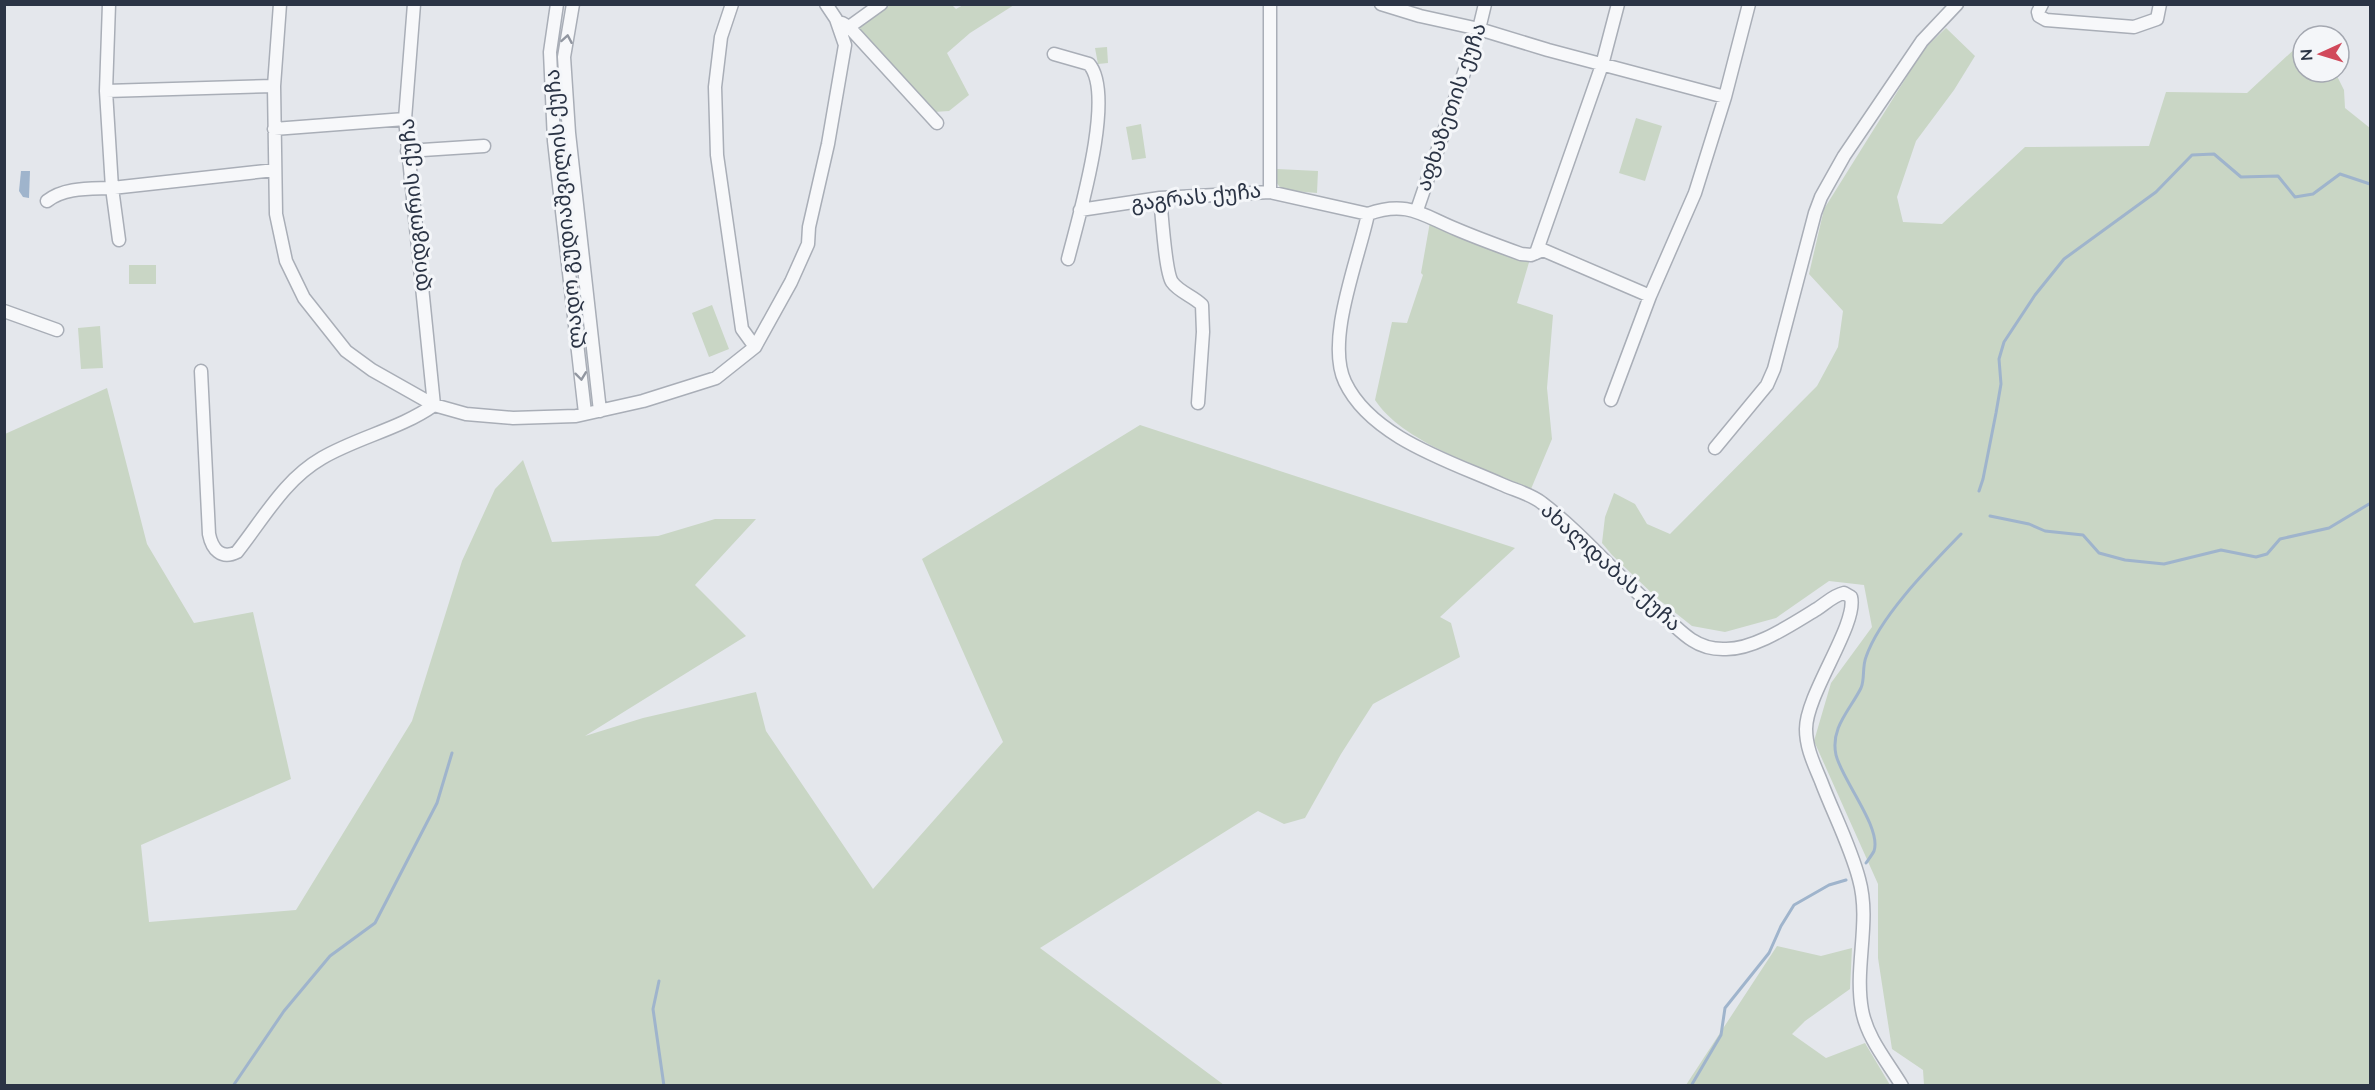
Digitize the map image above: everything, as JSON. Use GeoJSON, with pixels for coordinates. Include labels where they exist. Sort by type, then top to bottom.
{"type":"FeatureCollection","features":[{"type":"Feature","properties":{"kind":"street"},"geometry":{"type":"LineString","coordinates":[[109,4],[106,91],[112,188],[119,240]]}},
{"type":"Feature","properties":{"kind":"street"},"geometry":{"type":"LineString","coordinates":[[280,4],[274,86],[276,214],[286,261],[304,298],[346,351],[372,370],[434,405],[466,414],[513,418],[576,416],[643,401],[716,378],[754,347],[791,282],[808,244],[809,227],[828,144],[845,45],[836,20],[826,4]]}},
{"type":"Feature","properties":{"kind":"street","name":"დიდგორის ქუჩა"},"geometry":{"type":"LineString","coordinates":[[414,4],[405,119],[434,405]]}},
{"type":"Feature","properties":{"kind":"street","name":"ლადო გუდიაშვილის ქუჩა"},"geometry":{"type":"LineString","coordinates":[[557,4],[550,52],[554,141],[585,413]]}},
{"type":"Feature","properties":{"kind":"street","name":"ლადო გუდიაშვილის ქუჩა"},"geometry":{"type":"LineString","coordinates":[[573,4],[564,57],[565,74],[576,218],[600,411]]}},
{"type":"Feature","properties":{"kind":"street"},"geometry":{"type":"LineString","coordinates":[[732,4],[721,37],[715,87],[717,155],[742,329],[754,347]]}},
{"type":"Feature","properties":{"kind":"street"},"geometry":{"type":"LineString","coordinates":[[849,27],[881,4]]}},
{"type":"Feature","properties":{"kind":"street","name":"გაგრას ქუჩა"},"geometry":{"type":"LineString","coordinates":[[1080,210],[1160,198],[1270,192],[1270,4]]}},
{"type":"Feature","properties":{"kind":"street"},"geometry":{"type":"LineString","coordinates":[[1381,4],[1725,97]]}},
{"type":"Feature","properties":{"kind":"street","name":"აფხაზეთის ქუჩა"},"geometry":{"type":"LineString","coordinates":[[1417,210],[1479,29],[1485,4]]}},
{"type":"Feature","properties":{"kind":"street"},"geometry":{"type":"LineString","coordinates":[[1536,253],[1602,65],[1618,4]]}},
{"type":"Feature","properties":{"kind":"street"},"geometry":{"type":"LineString","coordinates":[[1611,400],[1650,296],[1695,193],[1725,97],[1749,4]]}},
{"type":"Feature","properties":{"kind":"street"},"geometry":{"type":"LineString","coordinates":[[1715,448],[1767,385],[1774,369],[1815,213],[1834,174],[1922,41],[1957,4]]}},
{"type":"Feature","properties":{"kind":"street"},"geometry":{"type":"LineString","coordinates":[[2042,4],[2038,12],[2039,16],[2046,20],[2096,25],[2144,25],[2157,19],[2160,4]]}},
{"type":"Feature","properties":{"kind":"street"},"geometry":{"type":"LineString","coordinates":[[836,20],[849,27],[937,123]]}},
{"type":"Feature","properties":{"kind":"street"},"geometry":{"type":"LineString","coordinates":[[1054,54],[1089,64],[1099,86],[1096,140],[1068,259]]}},
{"type":"Feature","properties":{"kind":"street"},"geometry":{"type":"LineString","coordinates":[[551,76],[565,74]]}},
{"type":"Feature","properties":{"kind":"street"},"geometry":{"type":"LineString","coordinates":[[106,91],[274,86]]}},
{"type":"Feature","properties":{"kind":"street"},"geometry":{"type":"LineString","coordinates":[[274,129],[405,119]]}},
{"type":"Feature","properties":{"kind":"street"},"geometry":{"type":"LineString","coordinates":[[407,152],[484,146]]}},
{"type":"Feature","properties":{"kind":"street"},"geometry":{"type":"LineString","coordinates":[[46,201],[67,191],[275,170]]}},
{"type":"Feature","properties":{"kind":"street"},"geometry":{"type":"LineString","coordinates":[[1270,192],[1368,214],[1393,208],[1417,210],[1455,228],[1526,255],[1543,250],[1650,296]]}},
{"type":"Feature","properties":{"kind":"street"},"geometry":{"type":"LineString","coordinates":[[1160,198],[1169,276],[1177,287],[1202,305],[1203,332],[1198,403]]}},
{"type":"Feature","properties":{"kind":"street","name":"ახალდაბას ქუჩა"},"geometry":{"type":"LineString","coordinates":[[1368,214],[1342,316],[1339,348],[1343,379],[1350,392],[1357,403],[1379,421],[1412,445],[1540,501],[1580,536],[1647,603],[1693,641],[1709,647],[1738,648],[1756,643],[1818,608],[1837,594],[1844,593],[1851,597],[1851,612],[1816,695],[1806,727],[1809,751],[1858,876],[1864,898],[1865,921],[1860,967],[1862,1010],[1872,1040],[1902,1086]]}},
{"type":"Feature","properties":{"kind":"street"},"geometry":{"type":"LineString","coordinates":[[569,284],[585,282]]}},
{"type":"Feature","properties":{"kind":"street"},"geometry":{"type":"LineString","coordinates":[[4,311],[57,330]]}},
{"type":"Feature","properties":{"kind":"street"},"geometry":{"type":"LineString","coordinates":[[201,370],[209,534],[211,545],[224,555],[230,556],[237,552],[280,492],[320,459],[336,450],[412,419],[434,405]]}},
{"type":"Feature","properties":{"kind":"green space"},"geometry":{"type":"Polygon","coordinates":[[[890,5],[952,5],[956,9],[963,5],[1014,5],[970,33],[947,53],[969,95],[949,111],[934,112],[858,27],[890,5]]]}},
{"type":"Feature","properties":{"kind":"green space"},"geometry":{"type":"Polygon","coordinates":[[[1946,28],[1975,56],[1954,90],[1916,141],[1897,197],[1903,222],[1942,224],[2025,147],[2149,146],[2166,92],[2247,93],[2291,52],[2291,84],[2341,84],[2344,90],[2345,108],[2370,128],[2370,1085],[1924,1085],[1923,1070],[1892,1049],[1878,958],[1878,884],[1814,741],[1831,683],[1872,627],[1864,585],[1829,581],[1776,618],[1725,632],[1692,626],[1658,599],[1602,543],[1605,517],[1614,493],[1635,504],[1647,524],[1670,534],[1817,386],[1838,347],[1843,311],[1809,274],[1824,209],[1924,49],[1946,28]]]}},
{"type":"Feature","properties":{"kind":"green space"},"geometry":{"type":"Polygon","coordinates":[[[1107,47],[1108,63],[1098,64],[1095,48],[1107,47]]]}},
{"type":"Feature","properties":{"kind":"green space"},"geometry":{"type":"Polygon","coordinates":[[[1636,118],[1662,126],[1645,181],[1619,173],[1636,118]]]}},
{"type":"Feature","properties":{"kind":"green space"},"geometry":{"type":"Polygon","coordinates":[[[1141,124],[1146,158],[1132,160],[1126,127],[1141,124]]]}},
{"type":"Feature","properties":{"kind":"green space"},"geometry":{"type":"Polygon","coordinates":[[[1277,169],[1318,171],[1317,193],[1282,190],[1276,182],[1277,169]]]}},
{"type":"Feature","properties":{"kind":"green space"},"geometry":{"type":"Polygon","coordinates":[[[1430,222],[1530,259],[1517,303],[1553,315],[1547,388],[1552,439],[1531,489],[1424,442],[1388,415],[1375,400],[1392,322],[1407,323],[1423,275],[1421,273],[1430,222]]]}},
{"type":"Feature","properties":{"kind":"green space"},"geometry":{"type":"Polygon","coordinates":[[[129,265],[156,265],[156,284],[129,284],[129,265]]]}},
{"type":"Feature","properties":{"kind":"green space"},"geometry":{"type":"Polygon","coordinates":[[[712,305],[729,349],[709,357],[692,313],[712,305]]]}},
{"type":"Feature","properties":{"kind":"green space"},"geometry":{"type":"Polygon","coordinates":[[[100,326],[103,368],[81,369],[78,328],[100,326]]]}},
{"type":"Feature","properties":{"kind":"green space"},"geometry":{"type":"Polygon","coordinates":[[[107,388],[147,544],[194,623],[253,612],[291,779],[141,845],[149,922],[296,910],[412,721],[462,561],[495,489],[523,460],[552,542],[658,536],[715,519],[756,519],[695,585],[746,636],[585,736],[643,718],[756,692],[766,731],[873,889],[1003,742],[922,559],[1140,425],[1515,548],[1440,617],[1451,623],[1460,657],[1373,704],[1341,754],[1305,818],[1284,824],[1258,811],[1040,948],[1224,1085],[5,1085],[5,434],[107,388]]]}},
{"type":"Feature","properties":{"kind":"green space"},"geometry":{"type":"Polygon","coordinates":[[[1777,946],[1821,956],[1852,948],[1850,989],[1805,1021],[1792,1034],[1826,1058],[1865,1043],[1890,1085],[1686,1085],[1777,946]]]}},
{"type":"Feature","properties":{"kind":"water"},"geometry":{"type":"Polygon","coordinates":[[[21,171],[30,171],[29,198],[23,197],[19,191],[21,171]]]}},
{"type":"Feature","properties":{"kind":"waterway"},"geometry":{"type":"LineString","coordinates":[[1979,491],[2001,384],[1999,359],[2004,342],[2035,295],[2064,259],[2156,192],[2192,155],[2214,154],[2241,177],[2278,176],[2295,197],[2313,194],[2340,174],[2370,184]]}},
{"type":"Feature","properties":{"kind":"waterway"},"geometry":{"type":"LineString","coordinates":[[1990,516],[2029,524],[2045,531],[2083,535],[2099,553],[2125,560],[2164,564],[2221,550],[2256,557],[2267,554],[2280,539],[2329,528],[2370,505]]}},
{"type":"Feature","properties":{"kind":"waterway"},"geometry":{"type":"LineString","coordinates":[[1866,863],[1874,851],[1875,841],[1867,817],[1836,755],[1838,728],[1861,688],[1866,657],[1883,625],[1894,608],[1961,534]]}},
{"type":"Feature","properties":{"kind":"waterway"},"geometry":{"type":"LineString","coordinates":[[233,1086],[284,1011],[330,956],[375,923],[437,803],[452,753]]}},
{"type":"Feature","properties":{"kind":"waterway"},"geometry":{"type":"LineString","coordinates":[[1691,1086],[1721,1035],[1725,1008],[1769,953],[1781,926],[1794,905],[1829,885],[1846,880]]}},
{"type":"Feature","properties":{"kind":"waterway"},"geometry":{"type":"LineString","coordinates":[[659,981],[653,1009],[664,1086]]}}]}
